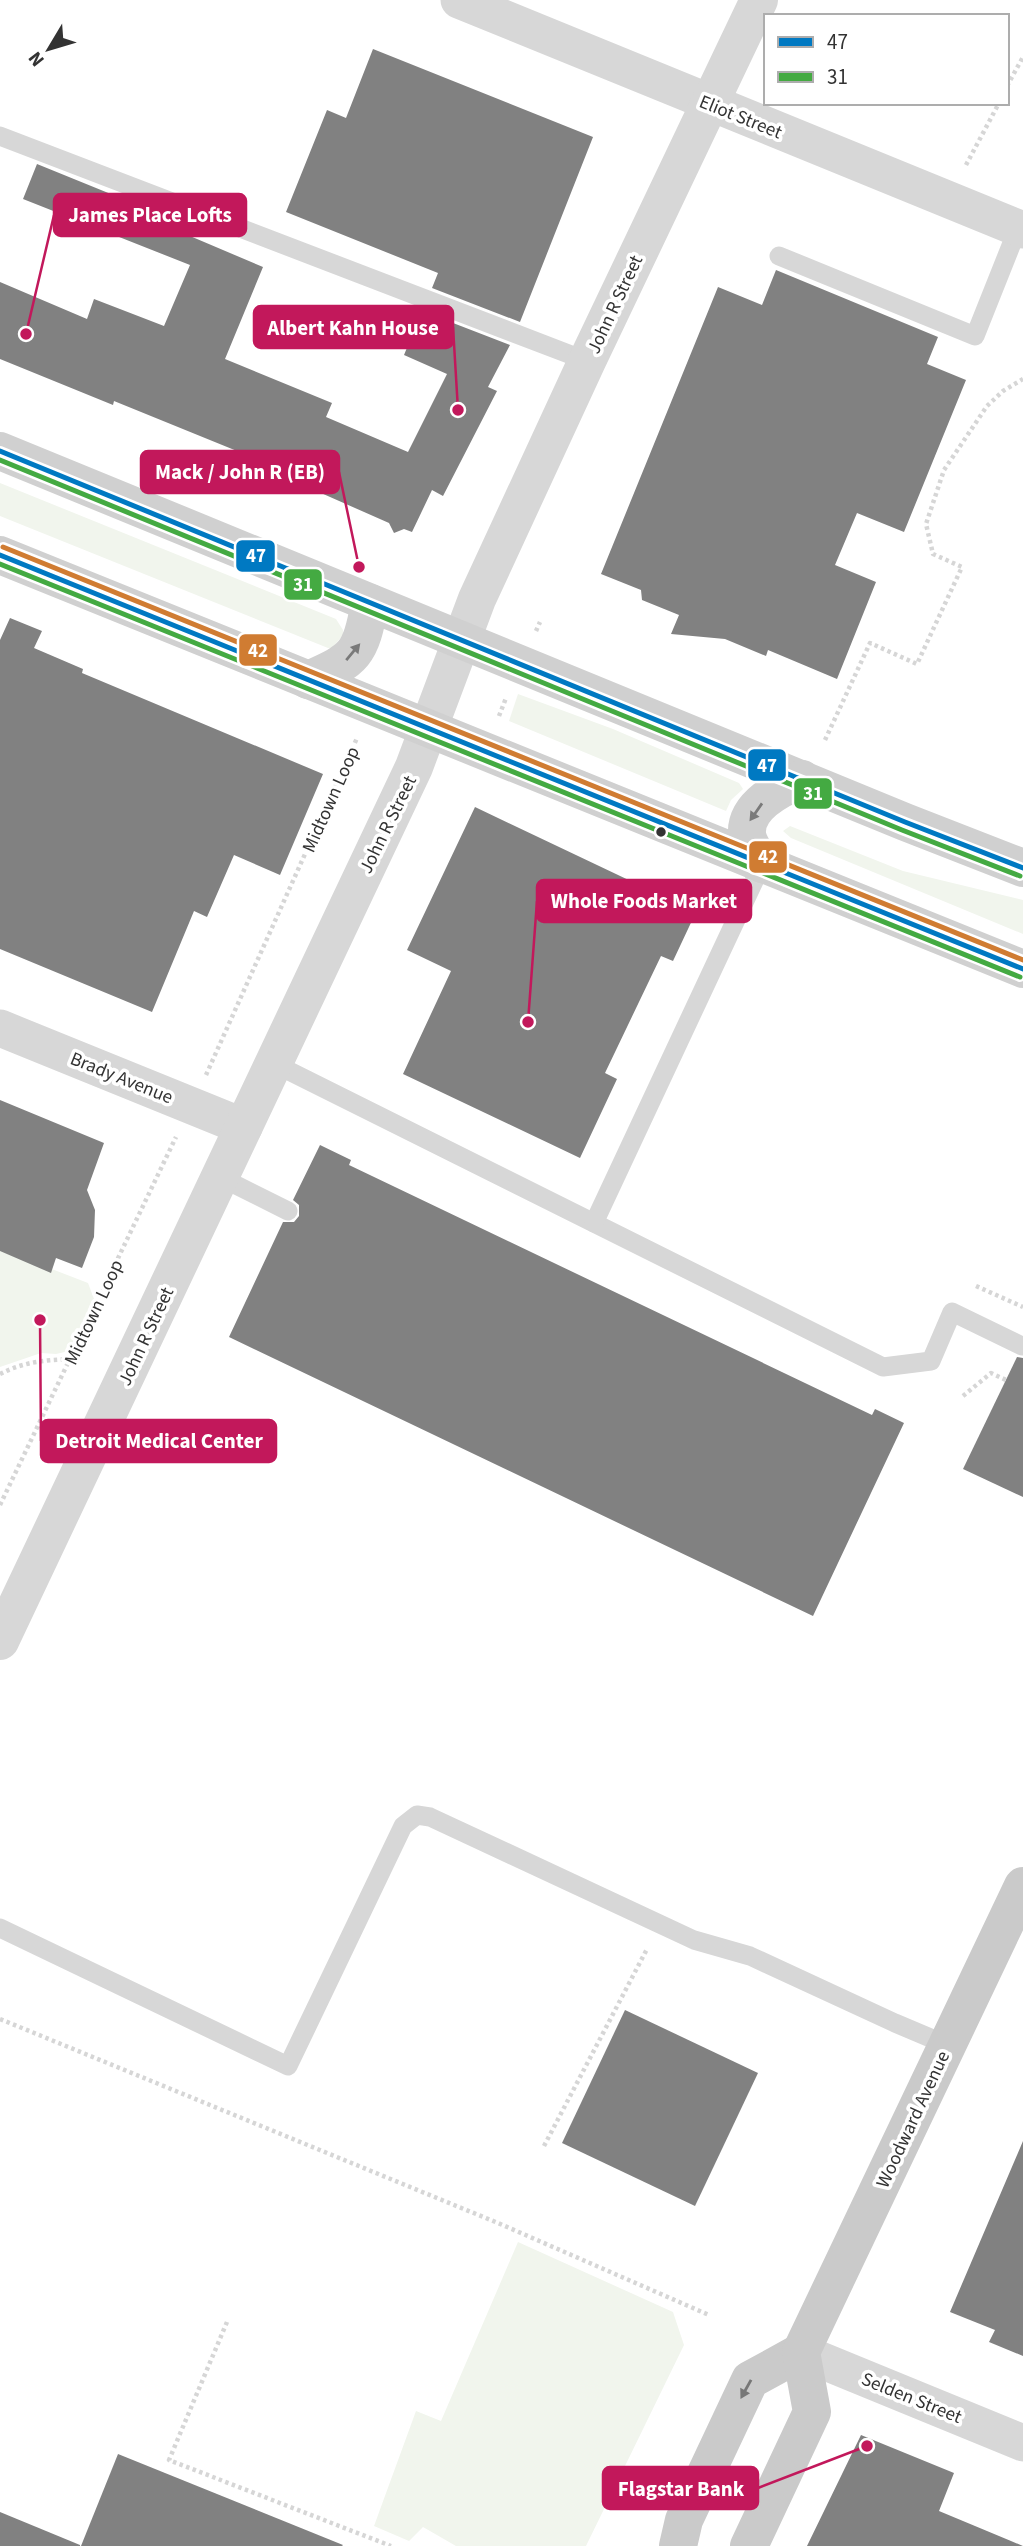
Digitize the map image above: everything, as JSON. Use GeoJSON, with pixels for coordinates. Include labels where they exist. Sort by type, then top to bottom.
{"type":"FeatureCollection","features":[{"type":"Feature","properties":{"kind":"main road"},"geometry":{"type":"LineString","coordinates":[[0,451],[1023,868]]}},
{"type":"Feature","properties":{"kind":"main road"},"geometry":{"type":"LineString","coordinates":[[0,555],[1023,969]]}},
{"type":"Feature","properties":{"kind":"main road"},"geometry":{"type":"LineString","coordinates":[[308,680],[338,667],[355,653],[363,637],[370,603]]}},
{"type":"Feature","properties":{"kind":"main road"},"geometry":{"type":"LineString","coordinates":[[761,864],[747,835],[750,820],[761,804],[779,789],[802,779]]}},
{"type":"Feature","properties":{"kind":"main road","name":"Woodward Avenue"},"geometry":{"type":"LineString","coordinates":[[801,2352],[1023,1886]]}},
{"type":"Feature","properties":{"kind":"main road"},"geometry":{"type":"LineString","coordinates":[[678,2546],[684,2519],[750,2380],[801,2352],[811,2412],[749,2546]]}},
{"type":"Feature","properties":{"kind":"street","name":"Eliot Street"},"geometry":{"type":"LineString","coordinates":[[459,0],[1020,229]]}},
{"type":"Feature","properties":{"kind":"street","name":"John R Street"},"geometry":{"type":"LineString","coordinates":[[0,1641],[414,767],[477,599],[759,0]]}},
{"type":"Feature","properties":{"kind":"street","name":"Brady Avenue"},"geometry":{"type":"LineString","coordinates":[[0,1028],[244,1126]]}},
{"type":"Feature","properties":{"kind":"street","name":"Selden Street"},"geometry":{"type":"LineString","coordinates":[[801,2352],[1023,2442]]}},
{"type":"Feature","properties":{"kind":"lane"},"geometry":{"type":"LineString","coordinates":[[0,135],[587,361]]}},
{"type":"Feature","properties":{"kind":"lane"},"geometry":{"type":"LineString","coordinates":[[779,256],[975,336],[1020,229]]}},
{"type":"Feature","properties":{"kind":"lane"},"geometry":{"type":"LineString","coordinates":[[594,1223],[761,864]]}},
{"type":"Feature","properties":{"kind":"lane"},"geometry":{"type":"LineString","coordinates":[[273,1063],[883,1367],[931,1361],[952,1312],[1022,1346]]}},
{"type":"Feature","properties":{"kind":"lane"},"geometry":{"type":"LineString","coordinates":[[220,1177],[288,1211]]}},
{"type":"Feature","properties":{"kind":"lane"},"geometry":{"type":"LineString","coordinates":[[0,1928],[288,2066],[403,1826],[417,1815],[430,1817],[694,1940],[750,1956],[947,2045]]}},
{"type":"Feature","properties":{"kind":"path"},"geometry":{"type":"LineString","coordinates":[[1009,82],[1023,57]]}},
{"type":"Feature","properties":{"kind":"path"},"geometry":{"type":"LineString","coordinates":[[966,166],[998,105]]}},
{"type":"Feature","properties":{"kind":"path"},"geometry":{"type":"LineString","coordinates":[[825,740],[870,643],[917,664],[962,567],[933,554],[926,524],[944,471],[987,406],[1003,391],[1023,379]]}},
{"type":"Feature","properties":{"kind":"path"},"geometry":{"type":"LineString","coordinates":[[536,632],[540,622]]}},
{"type":"Feature","properties":{"kind":"path"},"geometry":{"type":"LineString","coordinates":[[498,720],[511,687]]}},
{"type":"Feature","properties":{"kind":"path","name":"Midtown Loop"},"geometry":{"type":"LineString","coordinates":[[213,1060],[361,729]]}},
{"type":"Feature","properties":{"kind":"path","name":"Midtown Loop"},"geometry":{"type":"LineString","coordinates":[[0,1505],[167,1157]]}},
{"type":"Feature","properties":{"kind":"path"},"geometry":{"type":"LineString","coordinates":[[976,1286],[1023,1307]]}},
{"type":"Feature","properties":{"kind":"path"},"geometry":{"type":"LineString","coordinates":[[0,1374],[15,1366],[36,1361],[71,1359]]}},
{"type":"Feature","properties":{"kind":"path"},"geometry":{"type":"LineString","coordinates":[[963,1396],[990,1373],[1006,1380]]}},
{"type":"Feature","properties":{"kind":"path"},"geometry":{"type":"LineString","coordinates":[[544,2146],[644,1957]]}},
{"type":"Feature","properties":{"kind":"path"},"geometry":{"type":"LineString","coordinates":[[0,2020],[498,2223],[709,2315]]}},
{"type":"Feature","properties":{"kind":"path"},"geometry":{"type":"LineString","coordinates":[[227,2322],[170,2460],[391,2546]]}},
{"type":"Feature","properties":{"kind":"shaded area"},"geometry":{"type":"Polygon","coordinates":[[[0,483],[336,619],[343,635],[332,648],[328,648],[0,516],[0,483]]]}},
{"type":"Feature","properties":{"kind":"shaded area"},"geometry":{"type":"Polygon","coordinates":[[[518,694],[613,729],[739,783],[743,789],[731,800],[726,811],[509,721],[518,694]]]}},
{"type":"Feature","properties":{"kind":"shaded area"},"geometry":{"type":"Polygon","coordinates":[[[790,826],[903,871],[1023,900],[1023,934],[791,838],[783,831],[790,826]]]}},
{"type":"Feature","properties":{"kind":"shaded area"},"geometry":{"type":"Polygon","coordinates":[[[0,1249],[88,1283],[94,1299],[69,1351],[41,1353],[0,1367],[0,1249]]]}},
{"type":"Feature","properties":{"kind":"shaded area"},"geometry":{"type":"Polygon","coordinates":[[[518,2242],[673,2312],[684,2345],[586,2546],[456,2546],[423,2527],[409,2541],[374,2526],[416,2411],[441,2421],[518,2242]]]}},
{"type":"Feature","properties":{"kind":"building"},"geometry":{"type":"Polygon","coordinates":[[[373,49],[593,137],[520,322],[432,288],[438,273],[286,212],[327,110],[346,118],[373,49]]]}},
{"type":"Feature","properties":{"kind":"building"},"geometry":{"type":"Polygon","coordinates":[[[37,164],[160,214],[157,222],[263,267],[225,359],[332,403],[326,417],[408,452],[447,374],[404,355],[422,311],[510,345],[488,387],[497,391],[443,496],[432,490],[412,532],[404,529],[394,533],[389,523],[321,493],[324,486],[289,472],[274,475],[263,470],[259,460],[114,401],[113,405],[0,359],[0,282],[87,319],[94,299],[164,326],[190,265],[23,199],[37,164]]]}},
{"type":"Feature","properties":{"kind":"building"},"geometry":{"type":"Polygon","coordinates":[[[776,270],[938,337],[927,364],[966,380],[904,532],[857,513],[835,565],[876,582],[837,679],[768,650],[766,656],[725,639],[671,634],[679,615],[642,600],[641,590],[601,574],[718,287],[762,305],[776,270]]]}},
{"type":"Feature","properties":{"kind":"building"},"geometry":{"type":"Polygon","coordinates":[[[10,618],[42,631],[34,648],[83,669],[82,673],[323,774],[280,875],[234,855],[207,917],[194,911],[152,1012],[0,949],[0,640],[10,618]]]}},
{"type":"Feature","properties":{"kind":"building"},"geometry":{"type":"Polygon","coordinates":[[[475,807],[696,912],[673,961],[661,956],[605,1073],[617,1079],[580,1158],[403,1074],[451,971],[407,950],[475,807]]]}},
{"type":"Feature","properties":{"kind":"building"},"geometry":{"type":"Polygon","coordinates":[[[0,1100],[104,1143],[87,1190],[95,1210],[94,1237],[82,1268],[56,1258],[51,1273],[0,1251],[0,1100]]]}},
{"type":"Feature","properties":{"kind":"building"},"geometry":{"type":"Polygon","coordinates":[[[320,1145],[351,1160],[349,1165],[872,1415],[875,1409],[904,1423],[813,1616],[229,1337],[283,1222],[294,1222],[299,1216],[299,1205],[293,1200],[320,1145]]]}},
{"type":"Feature","properties":{"kind":"building"},"geometry":{"type":"Polygon","coordinates":[[[1017,1357],[1023,1358],[1023,1497],[963,1469],[1017,1357]]]}},
{"type":"Feature","properties":{"kind":"building"},"geometry":{"type":"Polygon","coordinates":[[[625,2010],[758,2073],[695,2206],[562,2143],[625,2010]]]}},
{"type":"Feature","properties":{"kind":"building"},"geometry":{"type":"Polygon","coordinates":[[[1023,2141],[1023,2356],[989,2342],[995,2330],[950,2312],[1023,2141]]]}},
{"type":"Feature","properties":{"kind":"building"},"geometry":{"type":"Polygon","coordinates":[[[861,2435],[954,2473],[939,2511],[1023,2546],[807,2546],[861,2435]]]}},
{"type":"Feature","properties":{"kind":"building"},"geometry":{"type":"Polygon","coordinates":[[[118,2454],[343,2545],[81,2546],[118,2454]]]}},
{"type":"Feature","properties":{"kind":"building"},"geometry":{"type":"Polygon","coordinates":[[[0,2512],[80,2545],[80,2546],[0,2546],[0,2512]]]}},
{"type":"Feature","properties":{"kind":"transit line","name":"47"},"geometry":{"type":"LineString","coordinates":[[0,451],[1023,868]]}},
{"type":"Feature","properties":{"kind":"transit line","name":"31"},"geometry":{"type":"LineString","coordinates":[[0,460],[1020,876]]}},
{"type":"Feature","properties":{"kind":"transit line","name":"42"},"geometry":{"type":"LineString","coordinates":[[3,547],[1023,960]]}},
{"type":"Feature","properties":{"kind":"transit line","name":"47"},"geometry":{"type":"LineString","coordinates":[[0,555],[1023,969]]}},
{"type":"Feature","properties":{"kind":"transit line","name":"31"},"geometry":{"type":"LineString","coordinates":[[0,564],[1020,977]]}},
{"type":"Feature","properties":{"kind":"place","name":"James Place Lofts"},"geometry":{"type":"Point","coordinates":[26,334]}},
{"type":"Feature","properties":{"kind":"place","name":"Albert Kahn House"},"geometry":{"type":"Point","coordinates":[458,410]}},
{"type":"Feature","properties":{"kind":"place","name":"Mack / John R (EB)"},"geometry":{"type":"Point","coordinates":[359,567]}},
{"type":"Feature","properties":{"kind":"place","name":"Whole Foods Market"},"geometry":{"type":"Point","coordinates":[528,1022]}},
{"type":"Feature","properties":{"kind":"place","name":"Detroit Medical Center"},"geometry":{"type":"Point","coordinates":[40,1320]}},
{"type":"Feature","properties":{"kind":"place","name":"Flagstar Bank"},"geometry":{"type":"Point","coordinates":[867,2446]}}]}
